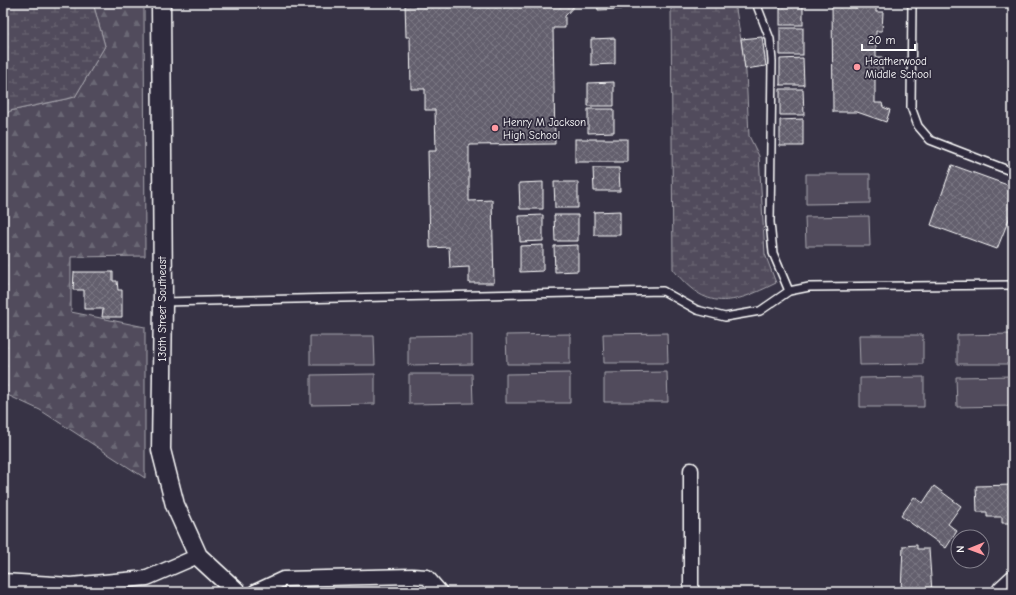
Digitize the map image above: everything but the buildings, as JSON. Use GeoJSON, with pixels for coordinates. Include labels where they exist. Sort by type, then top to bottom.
{"type":"FeatureCollection","features":[{"type":"Feature","properties":{"kind":"street","name":"136th Street Southeast"},"geometry":{"type":"LineString","coordinates":[[160,3],[163,302],[161,450],[175,505],[198,556],[237,592]]}},
{"type":"Feature","properties":{"kind":"street"},"geometry":{"type":"LineString","coordinates":[[691,470],[691,592]]}},
{"type":"Feature","properties":{"kind":"street"},"geometry":{"type":"LineString","coordinates":[[3,581],[71,589],[147,578],[198,556]]}},
{"type":"Feature","properties":{"kind":"street"},"geometry":{"type":"LineString","coordinates":[[254,592],[283,579],[412,576],[426,577],[440,592]]}},
{"type":"Feature","properties":{"kind":"street"},"geometry":{"type":"LineString","coordinates":[[1000,589],[1013,577]]}},
{"type":"Feature","properties":{"kind":"lane"},"geometry":{"type":"LineString","coordinates":[[756,3],[770,39],[772,61],[770,222],[773,253],[789,291]]}},
{"type":"Feature","properties":{"kind":"lane"},"geometry":{"type":"LineString","coordinates":[[912,3],[911,107],[918,126],[930,140],[1013,172]]}},
{"type":"Feature","properties":{"kind":"lane"},"geometry":{"type":"LineString","coordinates":[[163,302],[663,291],[697,310],[725,318],[760,311],[789,291],[809,286],[1013,285]]}},
{"type":"Feature","properties":{"kind":"green space"},"geometry":{"type":"Polygon","coordinates":[[[3,3],[93,3],[105,46],[75,97],[10,111],[3,118],[3,3]]]}},
{"type":"Feature","properties":{"kind":"green space"},"geometry":{"type":"Polygon","coordinates":[[[93,3],[144,3],[145,256],[71,257],[71,312],[145,327],[145,478],[40,410],[3,393],[3,118],[10,111],[75,97],[105,46],[93,3]]]}},
{"type":"Feature","properties":{"kind":"green space"},"geometry":{"type":"Polygon","coordinates":[[[671,3],[735,3],[746,72],[749,136],[759,156],[765,254],[776,283],[733,300],[708,298],[685,283],[673,269],[671,3]]]}},
{"type":"Feature","properties":{"kind":"green space"},"geometry":{"type":"Polygon","coordinates":[[[806,174],[870,174],[870,203],[806,204],[806,174]]]}},
{"type":"Feature","properties":{"kind":"green space"},"geometry":{"type":"Polygon","coordinates":[[[869,216],[870,246],[806,246],[805,217],[869,216]]]}},
{"type":"Feature","properties":{"kind":"green space"},"geometry":{"type":"Polygon","coordinates":[[[667,333],[668,363],[604,363],[603,334],[667,333]]]}},
{"type":"Feature","properties":{"kind":"green space"},"geometry":{"type":"Polygon","coordinates":[[[570,334],[570,364],[507,364],[506,335],[570,334]]]}},
{"type":"Feature","properties":{"kind":"green space"},"geometry":{"type":"Polygon","coordinates":[[[1013,334],[1013,364],[957,364],[957,335],[1013,334]]]}},
{"type":"Feature","properties":{"kind":"green space"},"geometry":{"type":"Polygon","coordinates":[[[472,335],[472,364],[408,365],[408,336],[472,335]]]}},
{"type":"Feature","properties":{"kind":"green space"},"geometry":{"type":"Polygon","coordinates":[[[859,335],[923,335],[923,364],[860,365],[859,335]]]}},
{"type":"Feature","properties":{"kind":"green space"},"geometry":{"type":"Polygon","coordinates":[[[310,336],[374,336],[375,365],[310,365],[310,336]]]}},
{"type":"Feature","properties":{"kind":"green space"},"geometry":{"type":"Polygon","coordinates":[[[667,372],[668,402],[604,402],[604,373],[667,372]]]}},
{"type":"Feature","properties":{"kind":"green space"},"geometry":{"type":"Polygon","coordinates":[[[570,373],[570,403],[506,403],[506,374],[570,373]]]}},
{"type":"Feature","properties":{"kind":"green space"},"geometry":{"type":"Polygon","coordinates":[[[375,374],[375,404],[311,405],[311,375],[375,374]]]}},
{"type":"Feature","properties":{"kind":"green space"},"geometry":{"type":"Polygon","coordinates":[[[409,374],[472,374],[473,403],[409,404],[409,374]]]}},
{"type":"Feature","properties":{"kind":"green space"},"geometry":{"type":"Polygon","coordinates":[[[1013,376],[1013,406],[957,407],[956,377],[1013,376]]]}},
{"type":"Feature","properties":{"kind":"green space"},"geometry":{"type":"Polygon","coordinates":[[[924,377],[924,407],[860,407],[860,378],[924,377]]]}},
{"type":"Feature","properties":{"kind":"place","name":"Heatherwood Middle School"},"geometry":{"type":"Point","coordinates":[857,67]}},
{"type":"Feature","properties":{"kind":"place","name":"Henry M Jackson High School"},"geometry":{"type":"Point","coordinates":[495,128]}}]}
